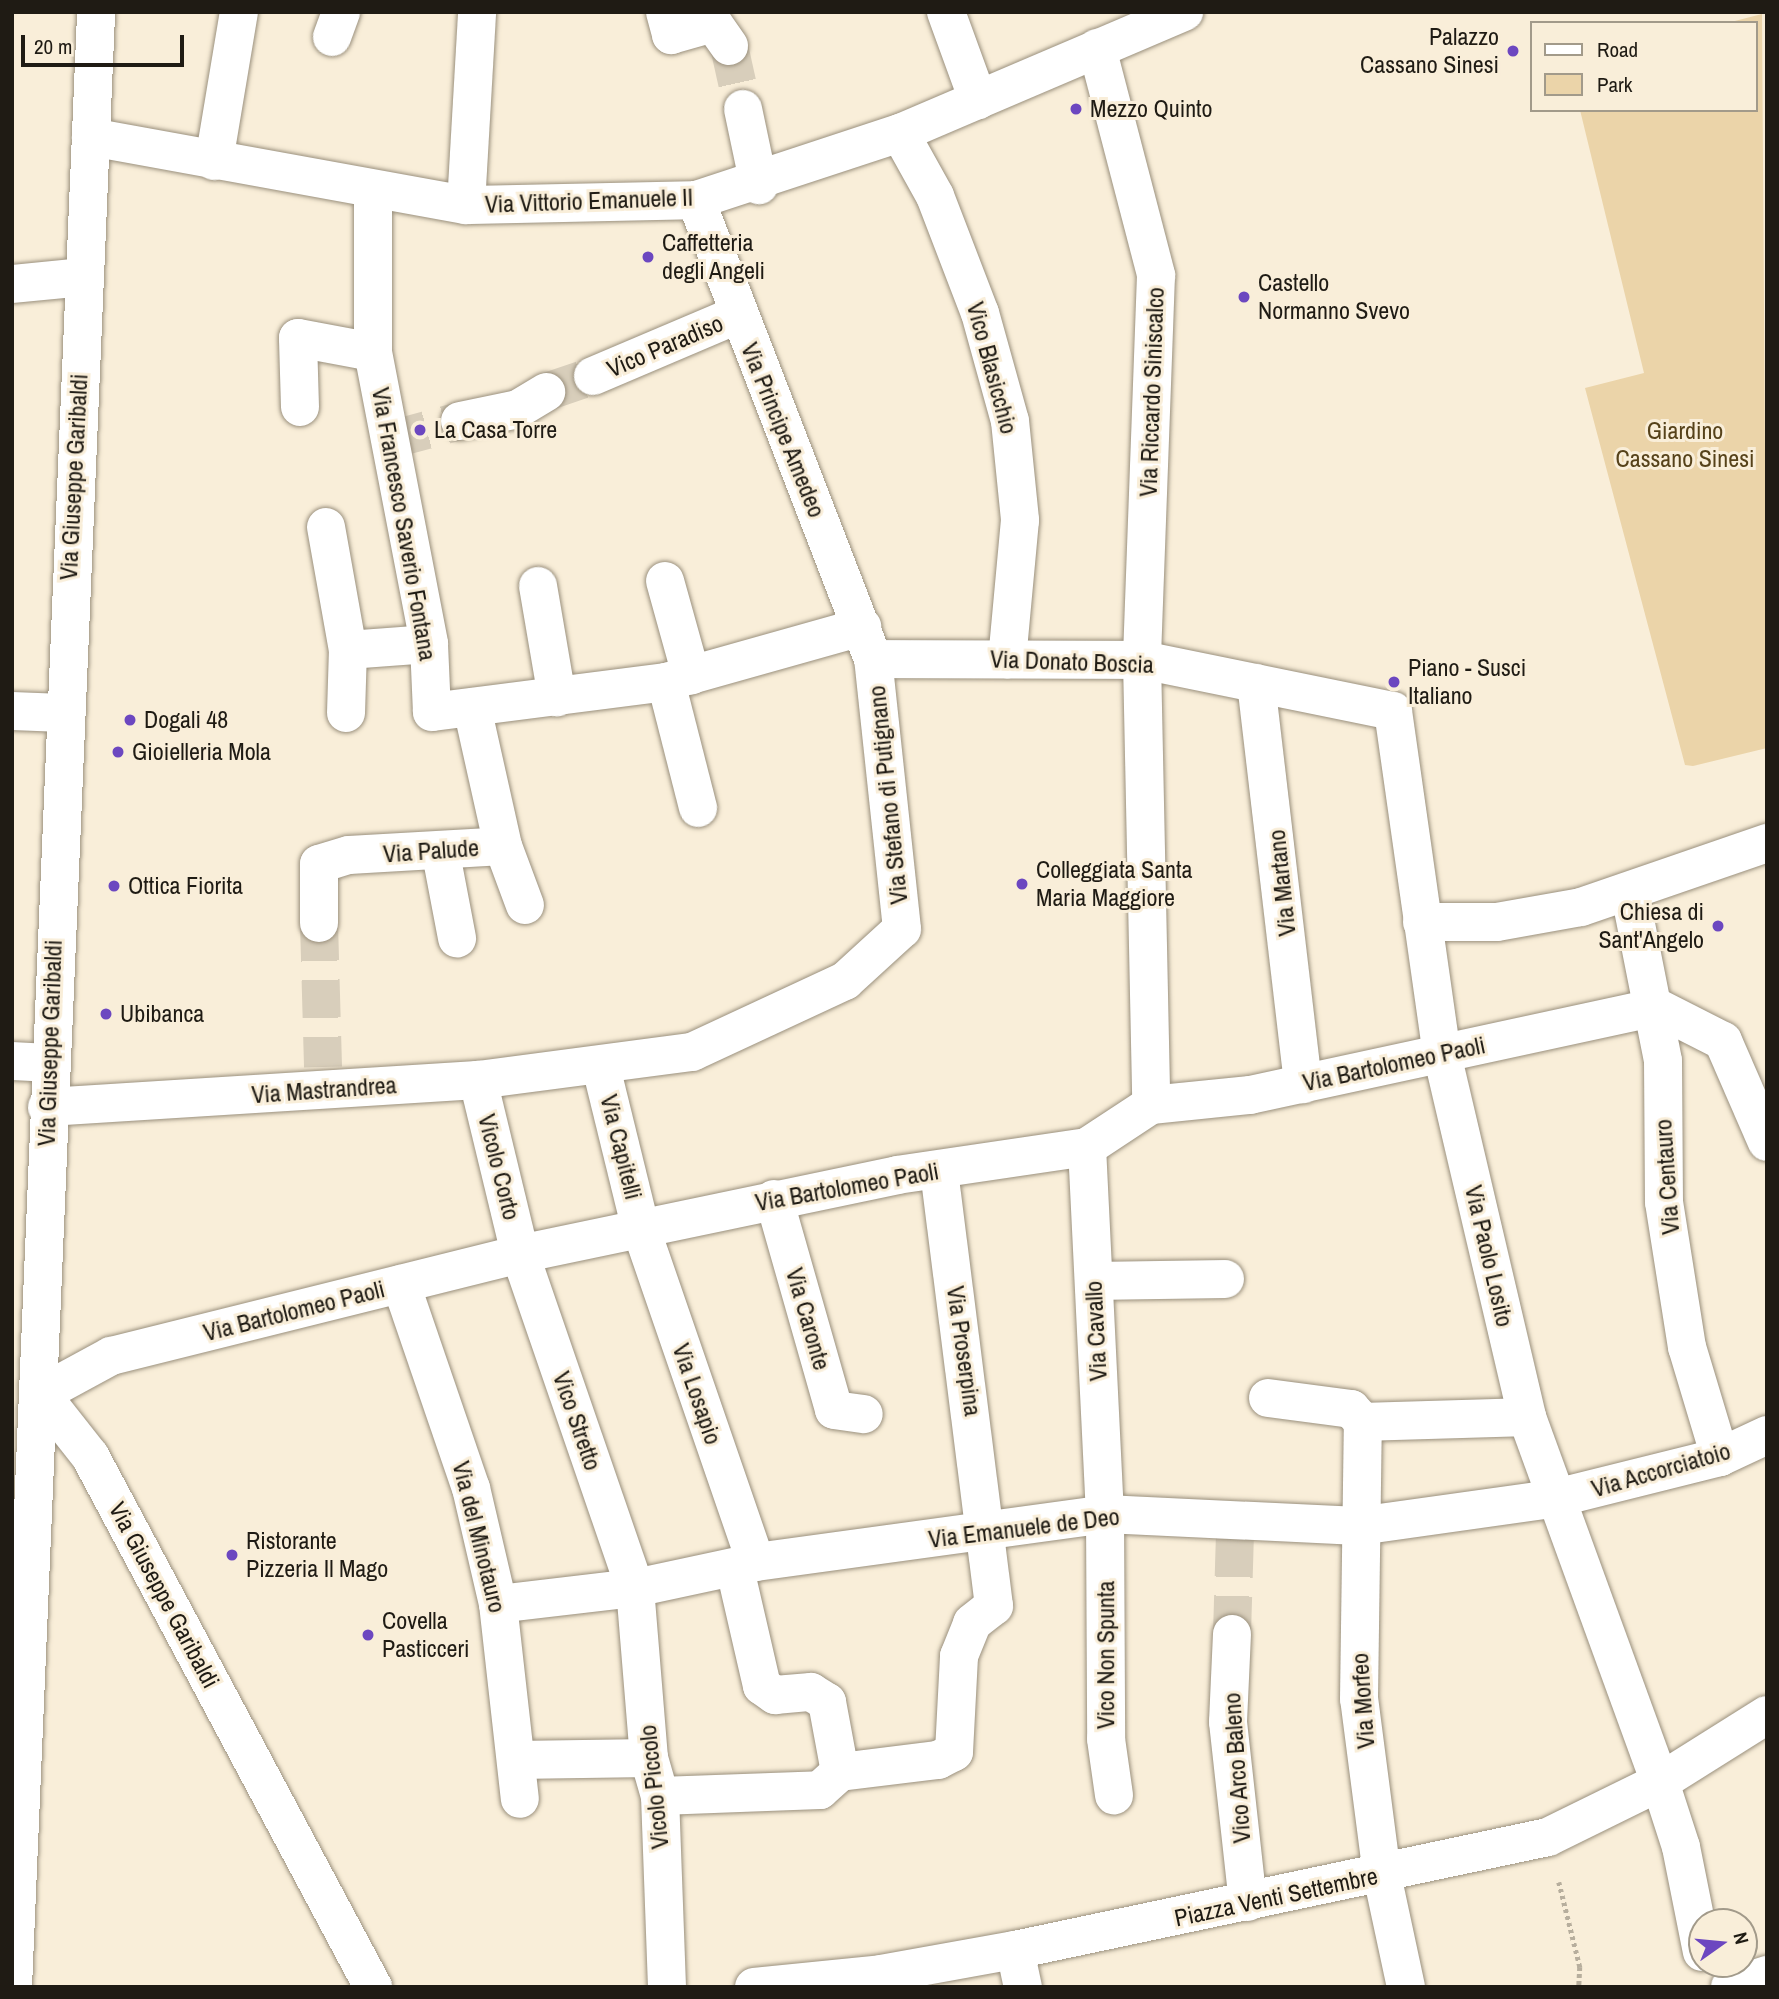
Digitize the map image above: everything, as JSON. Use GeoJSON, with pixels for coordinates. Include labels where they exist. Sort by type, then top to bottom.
{"type":"FeatureCollection","features":[{"type":"Feature","properties":{"kind":"street","name":"Via Giuseppe Garibaldi"},"geometry":{"type":"LineString","coordinates":[[96,12],[63,713],[30,1062],[47,1107],[27,1398],[90,1456],[373,1987]]}},
{"type":"Feature","properties":{"kind":"street"},"geometry":{"type":"LineString","coordinates":[[214,161],[239,12]]}},
{"type":"Feature","properties":{"kind":"street"},"geometry":{"type":"LineString","coordinates":[[466,205],[477,12]]}},
{"type":"Feature","properties":{"kind":"street"},"geometry":{"type":"LineString","coordinates":[[665,12],[671,34],[713,23],[729,46]]}},
{"type":"Feature","properties":{"kind":"street"},"geometry":{"type":"LineString","coordinates":[[946,12],[978,100]]}},
{"type":"Feature","properties":{"kind":"street","name":"Via Vittorio Emanuele II"},"geometry":{"type":"LineString","coordinates":[[91,137],[373,191],[466,205],[696,200],[759,185],[901,134],[1176,14]]}},
{"type":"Feature","properties":{"kind":"street","name":"Via Riccardo Siniscalco"},"geometry":{"type":"LineString","coordinates":[[1097,48],[1156,275],[1142,660],[1152,1105]]}},
{"type":"Feature","properties":{"kind":"street"},"geometry":{"type":"LineString","coordinates":[[743,109],[759,185]]}},
{"type":"Feature","properties":{"kind":"street","name":"Vico Blasicchio"},"geometry":{"type":"LineString","coordinates":[[901,134],[935,196],[981,313],[1010,421],[1020,520],[1007,659]]}},
{"type":"Feature","properties":{"kind":"street","name":"Via Francesco Saverio Fontana"},"geometry":{"type":"LineString","coordinates":[[373,191],[373,352],[429,644],[432,712],[557,697],[678,678],[868,643]]}},
{"type":"Feature","properties":{"kind":"street","name":"Via Principe Amedeo"},"geometry":{"type":"LineString","coordinates":[[696,200],[737,315],[868,643]]}},
{"type":"Feature","properties":{"kind":"street"},"geometry":{"type":"LineString","coordinates":[[12,284],[83,277]]}},
{"type":"Feature","properties":{"kind":"street","name":"Vico Paradiso"},"geometry":{"type":"LineString","coordinates":[[593,376],[737,315]]}},
{"type":"Feature","properties":{"kind":"street"},"geometry":{"type":"LineString","coordinates":[[300,407],[298,338],[373,352]]}},
{"type":"Feature","properties":{"kind":"street"},"geometry":{"type":"LineString","coordinates":[[460,421],[532,401]]}},
{"type":"Feature","properties":{"kind":"street"},"geometry":{"type":"LineString","coordinates":[[326,527],[348,650],[346,713]]}},
{"type":"Feature","properties":{"kind":"street"},"geometry":{"type":"LineString","coordinates":[[665,581],[698,808]]}},
{"type":"Feature","properties":{"kind":"street"},"geometry":{"type":"LineString","coordinates":[[538,586],[557,697]]}},
{"type":"Feature","properties":{"kind":"street","name":"Via Donato Boscia"},"geometry":{"type":"LineString","coordinates":[[868,643],[1007,659],[1142,660],[1393,711]]}},
{"type":"Feature","properties":{"kind":"street","name":"Via Stefano di Putignano"},"geometry":{"type":"LineString","coordinates":[[601,1067],[692,1052],[845,981],[902,929],[868,643]]}},
{"type":"Feature","properties":{"kind":"street"},"geometry":{"type":"LineString","coordinates":[[348,650],[429,644]]}},
{"type":"Feature","properties":{"kind":"street","name":"Via Martano"},"geometry":{"type":"LineString","coordinates":[[1256,683],[1303,1084]]}},
{"type":"Feature","properties":{"kind":"street","name":"Via Palude"},"geometry":{"type":"LineString","coordinates":[[319,923],[319,864],[349,855],[441,854],[503,846],[472,707]]}},
{"type":"Feature","properties":{"kind":"street"},"geometry":{"type":"LineString","coordinates":[[12,711],[63,713]]}},
{"type":"Feature","properties":{"kind":"street","name":"Via Paolo Losito"},"geometry":{"type":"LineString","coordinates":[[1393,711],[1442,1054],[1527,1417],[1552,1499],[1660,1782],[1681,1847],[1693,1908]]}},
{"type":"Feature","properties":{"kind":"street"},"geometry":{"type":"LineString","coordinates":[[1422,922],[1497,922],[1630,894],[1767,843]]}},
{"type":"Feature","properties":{"kind":"street"},"geometry":{"type":"LineString","coordinates":[[503,846],[525,905]]}},
{"type":"Feature","properties":{"kind":"street"},"geometry":{"type":"LineString","coordinates":[[441,854],[457,938]]}},
{"type":"Feature","properties":{"kind":"street","name":"Via Centauro"},"geometry":{"type":"LineString","coordinates":[[1630,894],[1656,1007],[1663,1061],[1664,1202],[1687,1346],[1720,1457]]}},
{"type":"Feature","properties":{"kind":"street"},"geometry":{"type":"LineString","coordinates":[[1656,1007],[1723,1041],[1767,1142]]}},
{"type":"Feature","properties":{"kind":"street","name":"Via Bartolomeo Paoli"},"geometry":{"type":"LineString","coordinates":[[27,1398],[111,1356],[520,1254],[774,1199],[1087,1147],[1152,1105],[1303,1084],[1656,1007]]}},
{"type":"Feature","properties":{"kind":"street","name":"Via Mastrandrea"},"geometry":{"type":"LineString","coordinates":[[47,1107],[323,1079],[478,1080],[601,1067]]}},
{"type":"Feature","properties":{"kind":"street","name":"Via Capitelli"},"geometry":{"type":"LineString","coordinates":[[601,1067],[640,1226]]}},
{"type":"Feature","properties":{"kind":"street","name":"Vicolo Corto"},"geometry":{"type":"LineString","coordinates":[[478,1080],[520,1254]]}},
{"type":"Feature","properties":{"kind":"street","name":"Via Cavallo"},"geometry":{"type":"LineString","coordinates":[[1087,1147],[1105,1514]]}},
{"type":"Feature","properties":{"kind":"street","name":"Via Proserpina"},"geometry":{"type":"LineString","coordinates":[[840,1772],[938,1760],[954,1752],[959,1656],[972,1623],[994,1606],[989,1531],[939,1171]]}},
{"type":"Feature","properties":{"kind":"street","name":"Via Caronte"},"geometry":{"type":"LineString","coordinates":[[774,1199],[834,1410],[864,1414]]}},
{"type":"Feature","properties":{"kind":"street","name":"Via Losapio"},"geometry":{"type":"LineString","coordinates":[[640,1226],[746,1566],[762,1685],[775,1695],[811,1692],[827,1702],[840,1772]]}},
{"type":"Feature","properties":{"kind":"street","name":"Vico Stretto"},"geometry":{"type":"LineString","coordinates":[[520,1254],[635,1588]]}},
{"type":"Feature","properties":{"kind":"street"},"geometry":{"type":"LineString","coordinates":[[1094,1281],[1225,1279]]}},
{"type":"Feature","properties":{"kind":"street","name":"Via del Minotauro"},"geometry":{"type":"LineString","coordinates":[[401,1284],[471,1488],[498,1604],[520,1799]]}},
{"type":"Feature","properties":{"kind":"street"},"geometry":{"type":"LineString","coordinates":[[13,1987],[27,1398]]}},
{"type":"Feature","properties":{"kind":"street"},"geometry":{"type":"LineString","coordinates":[[1268,1398],[1351,1409],[1363,1422],[1527,1417]]}},
{"type":"Feature","properties":{"kind":"street","name":"Via Morfeo"},"geometry":{"type":"LineString","coordinates":[[1363,1422],[1359,1526],[1359,1699],[1382,1875],[1406,1987]]}},
{"type":"Feature","properties":{"kind":"street","name":"Via Accorciatoio"},"geometry":{"type":"LineString","coordinates":[[1552,1499],[1720,1457],[1767,1435]]}},
{"type":"Feature","properties":{"kind":"street","name":"Via Emanuele de Deo"},"geometry":{"type":"LineString","coordinates":[[498,1604],[635,1588],[746,1566],[1105,1514],[1236,1525],[1359,1526],[1552,1499]]}},
{"type":"Feature","properties":{"kind":"street","name":"Vico Non Spunta"},"geometry":{"type":"LineString","coordinates":[[1105,1514],[1106,1739],[1114,1795]]}},
{"type":"Feature","properties":{"kind":"street","name":"Vicolo Piccolo"},"geometry":{"type":"LineString","coordinates":[[635,1588],[649,1758],[660,1796],[667,1987]]}},
{"type":"Feature","properties":{"kind":"street","name":"Vico Arco Baleno"},"geometry":{"type":"LineString","coordinates":[[1232,1634],[1228,1722],[1248,1902]]}},
{"type":"Feature","properties":{"kind":"street","name":"Piazza Venti Settembre"},"geometry":{"type":"LineString","coordinates":[[754,1987],[882,1981],[1015,1950],[1382,1875],[1548,1837],[1660,1782],[1767,1715]]}},
{"type":"Feature","properties":{"kind":"street"},"geometry":{"type":"LineString","coordinates":[[517,1760],[649,1758]]}},
{"type":"Feature","properties":{"kind":"street"},"geometry":{"type":"LineString","coordinates":[[660,1796],[820,1790],[840,1772]]}},
{"type":"Feature","properties":{"kind":"street"},"geometry":{"type":"LineString","coordinates":[[1015,1950],[1023,1987]]}},
{"type":"Feature","properties":{"kind":"street"},"geometry":{"type":"LineString","coordinates":[[1730,1987],[1767,1975]]}},
{"type":"Feature","properties":{"kind":"path"},"geometry":{"type":"LineString","coordinates":[[1557,1870],[1580,1967],[1579,1987]]}},
{"type":"Feature","properties":{"kind":"green space","name":"Giardino Cassano Sinesi"},"geometry":{"type":"Polygon","coordinates":[[[1762,14],[1767,748],[1693,766],[1685,765],[1585,388],[1644,373],[1580,112],[1758,112],[1758,21],[1735,21],[1762,14]]]}},
{"type":"Feature","properties":{"kind":"tunnel"},"geometry":{"type":"LineString","coordinates":[[729,46],[743,109]]}},
{"type":"Feature","properties":{"kind":"tunnel"},"geometry":{"type":"LineString","coordinates":[[546,392],[593,376]]}},
{"type":"Feature","properties":{"kind":"tunnel"},"geometry":{"type":"LineString","coordinates":[[390,440],[460,421]]}},
{"type":"Feature","properties":{"kind":"tunnel"},"geometry":{"type":"LineString","coordinates":[[319,923],[323,1067]]}},
{"type":"Feature","properties":{"kind":"tunnel"},"geometry":{"type":"LineString","coordinates":[[1232,1634],[1235,1530]]}},
{"type":"Feature","properties":{"kind":"place","name":"Palazzo Cassano Sinesi"},"geometry":{"type":"Point","coordinates":[1513,51]}},
{"type":"Feature","properties":{"kind":"place","name":"Mezzo Quinto"},"geometry":{"type":"Point","coordinates":[1076,109]}},
{"type":"Feature","properties":{"kind":"place","name":"Caffetteria degli Angeli"},"geometry":{"type":"Point","coordinates":[648,257]}},
{"type":"Feature","properties":{"kind":"place","name":"Castello Normanno Svevo"},"geometry":{"type":"Point","coordinates":[1244,297]}},
{"type":"Feature","properties":{"kind":"place","name":"La Casa Torre"},"geometry":{"type":"Point","coordinates":[420,430]}},
{"type":"Feature","properties":{"kind":"place","name":"Piano - Susci Italiano"},"geometry":{"type":"Point","coordinates":[1394,682]}},
{"type":"Feature","properties":{"kind":"place","name":"Dogali 48"},"geometry":{"type":"Point","coordinates":[130,720]}},
{"type":"Feature","properties":{"kind":"place","name":"Gioielleria Mola"},"geometry":{"type":"Point","coordinates":[118,752]}},
{"type":"Feature","properties":{"kind":"place","name":"Colleggiata Santa Maria Maggiore"},"geometry":{"type":"Point","coordinates":[1022,884]}},
{"type":"Feature","properties":{"kind":"place","name":"Ottica Fiorita"},"geometry":{"type":"Point","coordinates":[114,886]}},
{"type":"Feature","properties":{"kind":"place","name":"Chiesa di Sant'Angelo"},"geometry":{"type":"Point","coordinates":[1718,926]}},
{"type":"Feature","properties":{"kind":"place","name":"Ubibanca"},"geometry":{"type":"Point","coordinates":[106,1014]}},
{"type":"Feature","properties":{"kind":"place","name":"Ristorante Pizzeria Il Mago"},"geometry":{"type":"Point","coordinates":[232,1555]}},
{"type":"Feature","properties":{"kind":"place","name":"Covella Pasticceri"},"geometry":{"type":"Point","coordinates":[368,1635]}}]}
